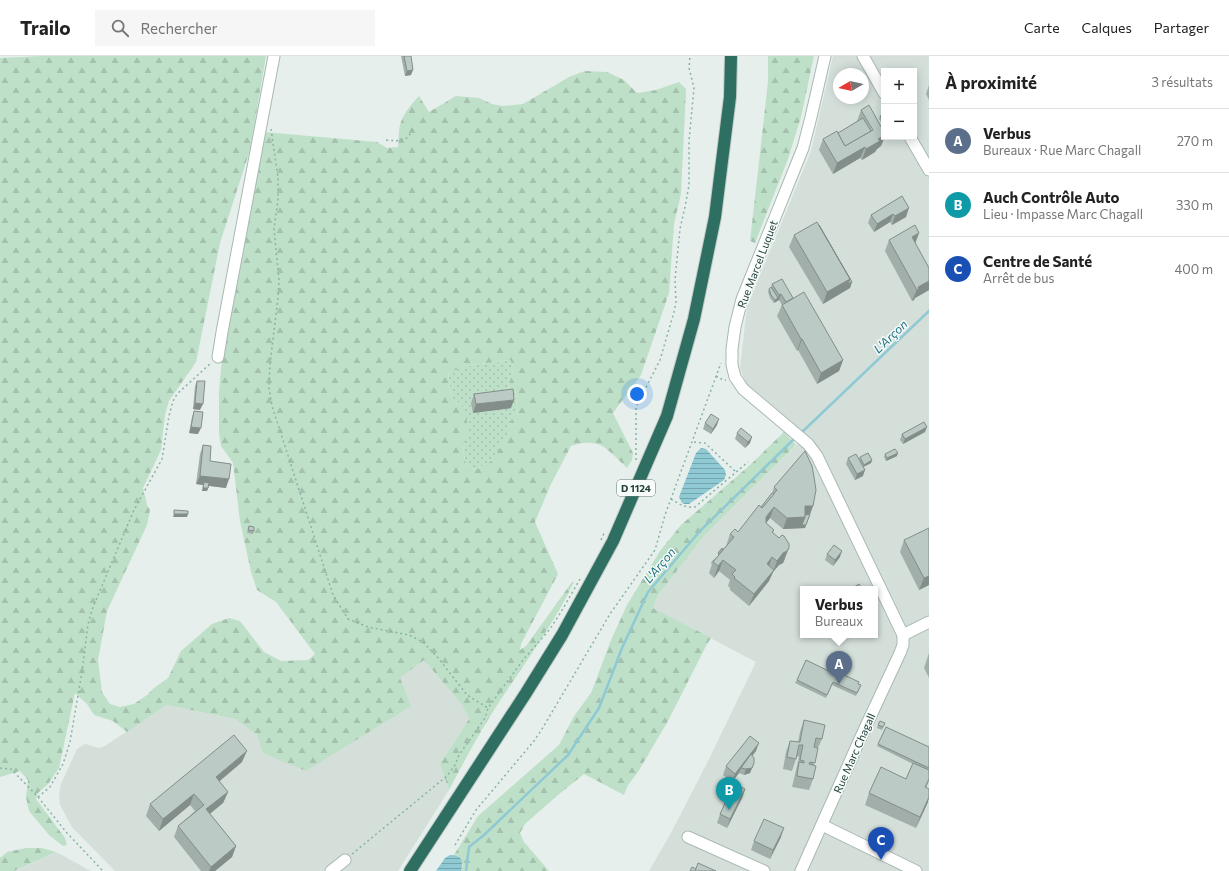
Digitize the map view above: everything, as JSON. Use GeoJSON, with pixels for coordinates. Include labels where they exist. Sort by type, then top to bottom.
{"type":"FeatureCollection","features":[{"type":"Feature","properties":{"kind":"highway","name":"D 1124"},"geometry":{"type":"LineString","coordinates":[[410,871],[562,635],[613,541],[667,416],[694,319],[715,217],[730,97],[731,56]]}},
{"type":"Feature","properties":{"kind":"street"},"geometry":{"type":"LineString","coordinates":[[218,357],[274,56]]}},
{"type":"Feature","properties":{"kind":"street","name":"Rue Marcel Luquet"},"geometry":{"type":"LineString","coordinates":[[824,56],[803,148],[742,299],[735,327],[732,349],[732,365],[735,377],[743,389],[795,432],[808,444],[817,456],[903,635]]}},
{"type":"Feature","properties":{"kind":"street"},"geometry":{"type":"LineString","coordinates":[[863,56],[881,88]]}},
{"type":"Feature","properties":{"kind":"street"},"geometry":{"type":"LineString","coordinates":[[912,140],[929,170]]}},
{"type":"Feature","properties":{"kind":"street"},"geometry":{"type":"LineString","coordinates":[[903,635],[929,622]]}},
{"type":"Feature","properties":{"kind":"street","name":"Rue Marc Chagall"},"geometry":{"type":"LineString","coordinates":[[801,871],[900,653],[903,635]]}},
{"type":"Feature","properties":{"kind":"street"},"geometry":{"type":"LineString","coordinates":[[822,825],[916,871]]}},
{"type":"Feature","properties":{"kind":"street"},"geometry":{"type":"LineString","coordinates":[[688,837],[764,871]]}},
{"type":"Feature","properties":{"kind":"street"},"geometry":{"type":"LineString","coordinates":[[331,871],[345,860]]}},
{"type":"Feature","properties":{"kind":"path"},"geometry":{"type":"LineString","coordinates":[[636,461],[636,407],[660,360],[676,302],[675,279],[680,229],[689,186],[689,141],[694,88],[689,68],[690,56]]}},
{"type":"Feature","properties":{"kind":"path"},"geometry":{"type":"LineString","coordinates":[[386,140],[399,141],[406,139],[413,126]]}},
{"type":"Feature","properties":{"kind":"path"},"geometry":{"type":"LineString","coordinates":[[271,127],[278,178],[278,199],[274,229],[279,280],[270,364],[269,388],[272,406],[333,595],[348,619],[368,627],[409,635],[423,642],[439,659],[466,695],[488,708]]}},
{"type":"Feature","properties":{"kind":"path"},"geometry":{"type":"LineString","coordinates":[[38,797],[50,787],[63,764],[70,742],[82,672],[88,624],[93,606],[134,510],[162,459],[173,401],[177,394],[218,357]]}},
{"type":"Feature","properties":{"kind":"path"},"geometry":{"type":"LineString","coordinates":[[455,845],[476,810],[534,741],[610,614],[655,550],[665,515],[722,362]]}},
{"type":"Feature","properties":{"kind":"path"},"geometry":{"type":"LineString","coordinates":[[693,442],[705,443],[736,472]]}},
{"type":"Feature","properties":{"kind":"path"},"geometry":{"type":"LineString","coordinates":[[671,499],[689,508],[695,507],[748,462]]}},
{"type":"Feature","properties":{"kind":"path"},"geometry":{"type":"LineString","coordinates":[[600,542],[606,530]]}},
{"type":"Feature","properties":{"kind":"path"},"geometry":{"type":"LineString","coordinates":[[345,860],[447,776],[455,765],[459,755],[485,718],[488,708],[523,660],[550,629],[582,574]]}},
{"type":"Feature","properties":{"kind":"path"},"geometry":{"type":"LineString","coordinates":[[0,768],[11,769],[38,797],[67,833],[103,871]]}},
{"type":"Feature","properties":{"kind":"shaded area"},"geometry":{"type":"Polygon","coordinates":[[[833,56],[929,56],[929,871],[649,871],[671,833],[707,763],[756,662],[653,608],[658,595],[705,535],[807,435],[746,383],[740,368],[747,307],[811,151],[833,56]]]}},
{"type":"Feature","properties":{"kind":"shaded area"},"geometry":{"type":"Polygon","coordinates":[[[424,660],[462,705],[469,719],[440,764],[449,790],[398,871],[115,871],[72,827],[60,805],[59,794],[61,784],[77,749],[85,744],[99,748],[105,746],[166,705],[235,719],[257,735],[400,677],[424,660]]]}},
{"type":"Feature","properties":{"kind":"shaded area"},"geometry":{"type":"Polygon","coordinates":[[[56,852],[91,871],[15,871],[56,852]]]}},
{"type":"Feature","properties":{"kind":"green space"},"geometry":{"type":"Polygon","coordinates":[[[41,56],[266,56],[250,150],[220,243],[196,362],[169,401],[165,415],[161,450],[143,488],[147,505],[150,510],[147,525],[107,611],[98,660],[102,692],[110,704],[120,707],[134,704],[168,678],[181,651],[212,624],[229,618],[240,621],[264,652],[281,661],[308,660],[315,654],[276,602],[257,590],[251,572],[240,521],[233,463],[221,446],[219,433],[219,392],[222,358],[264,132],[377,142],[387,148],[398,147],[400,126],[403,116],[419,96],[429,112],[456,96],[479,98],[492,104],[502,106],[523,104],[569,77],[585,71],[607,72],[624,80],[637,93],[656,90],[679,82],[686,89],[681,194],[674,224],[669,293],[641,375],[613,413],[633,453],[632,460],[627,468],[603,446],[593,443],[585,443],[571,446],[551,484],[535,522],[558,574],[521,644],[520,650],[526,646],[572,582],[574,582],[555,617],[489,718],[449,790],[440,764],[469,719],[462,705],[424,660],[400,678],[411,706],[306,771],[263,753],[257,735],[235,719],[166,705],[127,732],[113,721],[94,715],[87,704],[75,693],[59,768],[48,784],[38,793],[36,799],[65,838],[67,845],[63,846],[49,835],[29,811],[26,797],[28,780],[20,771],[0,777],[0,58],[41,56]],[[510,360],[473,365],[448,372],[451,397],[462,406],[467,419],[467,431],[463,451],[466,464],[475,470],[490,462],[509,435],[512,415],[518,413],[515,391],[508,388],[514,367],[510,360]]]}},
{"type":"Feature","properties":{"kind":"green space"},"geometry":{"type":"Polygon","coordinates":[[[768,56],[814,56],[801,117],[788,159],[755,243],[750,241],[768,82],[768,56]]]}},
{"type":"Feature","properties":{"kind":"green space"},"geometry":{"type":"Polygon","coordinates":[[[510,360],[514,367],[508,388],[515,391],[518,413],[512,415],[509,435],[490,462],[475,470],[466,464],[463,451],[467,431],[462,406],[451,397],[448,371],[473,365],[510,360]]]}},
{"type":"Feature","properties":{"kind":"green space"},"geometry":{"type":"Polygon","coordinates":[[[784,432],[796,445],[705,535],[658,595],[653,608],[711,638],[668,721],[638,772],[628,785],[624,795],[584,774],[525,824],[520,833],[524,842],[549,871],[461,871],[463,865],[458,856],[454,855],[478,816],[559,745],[574,716],[591,693],[611,640],[627,605],[660,551],[681,525],[750,465],[784,432]]]}},
{"type":"Feature","properties":{"kind":"green space"},"geometry":{"type":"Polygon","coordinates":[[[26,848],[42,848],[56,852],[14,871],[0,871],[0,858],[7,852],[26,848]]]}},
{"type":"Feature","properties":{"kind":"water"},"geometry":{"type":"Polygon","coordinates":[[[701,448],[706,449],[725,470],[726,475],[724,480],[689,504],[685,504],[682,503],[679,497],[696,453],[701,448]]]}},
{"type":"Feature","properties":{"kind":"water"},"geometry":{"type":"Polygon","coordinates":[[[450,855],[457,856],[461,859],[461,871],[436,871],[445,858],[450,855]]]}},
{"type":"Feature","properties":{"kind":"building"},"geometry":{"type":"Polygon","coordinates":[[[404,56],[411,56],[413,70],[407,71],[404,56]]]}},
{"type":"Feature","properties":{"kind":"building"},"geometry":{"type":"Polygon","coordinates":[[[869,105],[881,127],[881,138],[878,139],[880,141],[866,149],[865,147],[837,163],[823,139],[837,131],[845,146],[873,130],[861,110],[869,105]]]}},
{"type":"Feature","properties":{"kind":"building"},"geometry":{"type":"Polygon","coordinates":[[[863,118],[871,131],[845,146],[838,133],[863,118]]]}},
{"type":"Feature","properties":{"kind":"building"},"geometry":{"type":"Polygon","coordinates":[[[902,196],[909,208],[895,216],[893,214],[877,224],[871,215],[902,196]]]}},
{"type":"Feature","properties":{"kind":"building"},"geometry":{"type":"Polygon","coordinates":[[[817,222],[850,279],[827,292],[794,235],[817,222]]]}},
{"type":"Feature","properties":{"kind":"building"},"geometry":{"type":"Polygon","coordinates":[[[819,225],[852,282],[848,284],[850,279],[819,225]]]}},
{"type":"Feature","properties":{"kind":"building"},"geometry":{"type":"Polygon","coordinates":[[[915,225],[919,233],[912,237],[929,268],[929,281],[918,287],[919,289],[917,290],[889,240],[915,225]]]}},
{"type":"Feature","properties":{"kind":"building"},"geometry":{"type":"Polygon","coordinates":[[[782,279],[793,298],[786,302],[781,294],[779,295],[772,284],[782,279]]]}},
{"type":"Feature","properties":{"kind":"building"},"geometry":{"type":"Polygon","coordinates":[[[771,287],[778,298],[775,300],[769,289],[771,287]]]}},
{"type":"Feature","properties":{"kind":"building"},"geometry":{"type":"Polygon","coordinates":[[[804,292],[843,360],[821,373],[782,305],[804,292]]]}},
{"type":"Feature","properties":{"kind":"building"},"geometry":{"type":"Polygon","coordinates":[[[197,381],[205,381],[203,404],[195,403],[197,381]]]}},
{"type":"Feature","properties":{"kind":"building"},"geometry":{"type":"Polygon","coordinates":[[[513,389],[514,400],[476,404],[474,394],[513,389]]]}},
{"type":"Feature","properties":{"kind":"building"},"geometry":{"type":"Polygon","coordinates":[[[194,411],[203,412],[201,428],[191,427],[194,411]]]}},
{"type":"Feature","properties":{"kind":"building"},"geometry":{"type":"Polygon","coordinates":[[[711,414],[719,419],[713,429],[705,423],[711,414]]]}},
{"type":"Feature","properties":{"kind":"building"},"geometry":{"type":"Polygon","coordinates":[[[924,422],[927,427],[905,439],[902,434],[924,422]]]}},
{"type":"Feature","properties":{"kind":"building"},"geometry":{"type":"Polygon","coordinates":[[[741,428],[752,437],[748,442],[737,433],[741,428]]]}},
{"type":"Feature","properties":{"kind":"building"},"geometry":{"type":"Polygon","coordinates":[[[203,445],[211,446],[210,461],[231,464],[229,479],[200,476],[203,445]]]}},
{"type":"Feature","properties":{"kind":"building"},"geometry":{"type":"Polygon","coordinates":[[[895,449],[898,453],[887,458],[885,454],[895,449]]]}},
{"type":"Feature","properties":{"kind":"building"},"geometry":{"type":"Polygon","coordinates":[[[805,451],[812,466],[816,490],[813,506],[805,506],[805,517],[787,518],[774,507],[766,517],[766,523],[774,530],[772,532],[779,538],[782,535],[784,536],[789,544],[789,548],[777,561],[772,557],[767,564],[774,570],[754,594],[734,578],[735,577],[732,574],[736,570],[723,560],[718,566],[713,562],[734,537],[730,534],[735,529],[738,532],[759,505],[762,508],[777,490],[774,487],[805,451]]]}},
{"type":"Feature","properties":{"kind":"building"},"geometry":{"type":"Polygon","coordinates":[[[868,453],[872,460],[864,465],[860,457],[868,453]]]}},
{"type":"Feature","properties":{"kind":"building"},"geometry":{"type":"Polygon","coordinates":[[[856,454],[865,470],[857,474],[848,458],[856,454]]]}},
{"type":"Feature","properties":{"kind":"building"},"geometry":{"type":"Polygon","coordinates":[[[204,482],[209,483],[208,488],[203,488],[204,482]]]}},
{"type":"Feature","properties":{"kind":"building"},"geometry":{"type":"Polygon","coordinates":[[[772,493],[774,494],[762,508],[761,507],[772,493]]]}},
{"type":"Feature","properties":{"kind":"building"},"geometry":{"type":"Polygon","coordinates":[[[174,510],[188,511],[188,514],[174,514],[174,510]]]}},
{"type":"Feature","properties":{"kind":"building"},"geometry":{"type":"Polygon","coordinates":[[[810,514],[806,525],[802,525],[805,515],[810,514]]]}},
{"type":"Feature","properties":{"kind":"building"},"geometry":{"type":"Polygon","coordinates":[[[249,526],[254,527],[254,531],[248,530],[249,526]]]}},
{"type":"Feature","properties":{"kind":"building"},"geometry":{"type":"Polygon","coordinates":[[[929,528],[929,576],[924,578],[904,540],[929,528]]]}},
{"type":"Feature","properties":{"kind":"building"},"geometry":{"type":"Polygon","coordinates":[[[834,545],[842,551],[835,560],[827,554],[834,545]]]}},
{"type":"Feature","properties":{"kind":"building"},"geometry":{"type":"Polygon","coordinates":[[[806,660],[837,675],[838,672],[859,682],[858,684],[861,685],[857,693],[833,682],[827,695],[797,680],[806,660]]]}},
{"type":"Feature","properties":{"kind":"building"},"geometry":{"type":"Polygon","coordinates":[[[804,720],[825,725],[822,739],[816,738],[814,747],[818,748],[815,763],[810,762],[809,764],[816,766],[813,779],[797,776],[799,762],[804,763],[804,761],[800,760],[803,745],[799,745],[796,759],[787,757],[790,741],[800,742],[804,720]]]}},
{"type":"Feature","properties":{"kind":"building"},"geometry":{"type":"Polygon","coordinates":[[[880,721],[885,723],[883,727],[878,725],[880,721]]]}},
{"type":"Feature","properties":{"kind":"building"},"geometry":{"type":"Polygon","coordinates":[[[886,727],[929,747],[929,768],[878,744],[886,727]]]}},
{"type":"Feature","properties":{"kind":"building"},"geometry":{"type":"Polygon","coordinates":[[[234,735],[247,751],[216,777],[228,792],[206,809],[236,846],[211,867],[178,826],[204,805],[194,794],[163,819],[150,804],[234,735]]]}},
{"type":"Feature","properties":{"kind":"building"},"geometry":{"type":"Polygon","coordinates":[[[750,736],[759,743],[735,774],[726,766],[750,736]]]}},
{"type":"Feature","properties":{"kind":"building"},"geometry":{"type":"Polygon","coordinates":[[[751,754],[754,758],[752,768],[741,768],[751,754]]]}},
{"type":"Feature","properties":{"kind":"building"},"geometry":{"type":"Polygon","coordinates":[[[913,763],[929,770],[929,779],[925,787],[929,789],[929,797],[920,817],[869,793],[881,767],[906,779],[913,763]]]}},
{"type":"Feature","properties":{"kind":"building"},"geometry":{"type":"Polygon","coordinates":[[[734,784],[745,789],[730,819],[720,814],[734,784]]]}},
{"type":"Feature","properties":{"kind":"building"},"geometry":{"type":"Polygon","coordinates":[[[764,819],[784,828],[773,850],[754,841],[764,819]]]}},
{"type":"Feature","properties":{"kind":"building"},"geometry":{"type":"Polygon","coordinates":[[[698,863],[716,871],[695,871],[698,863]]]}},
{"type":"Feature","properties":{"kind":"building"},"geometry":{"type":"Polygon","coordinates":[[[692,867],[696,869],[695,871],[690,871],[692,867]]]}},
{"type":"Feature","properties":{"kind":"waterway","name":"L'Arçon"},"geometry":{"type":"LineString","coordinates":[[800,434],[929,311]]}},
{"type":"Feature","properties":{"kind":"waterway","name":"L'Arçon"},"geometry":{"type":"LineString","coordinates":[[466,871],[469,847],[484,835],[568,755],[599,708],[622,648],[648,592],[700,531],[795,438]]}},
{"type":"Feature","properties":{"kind":"place","name":"Verbus"},"geometry":{"type":"Point","coordinates":[839,684]}},
{"type":"Feature","properties":{"kind":"place","name":"Auch Contrôle Auto"},"geometry":{"type":"Point","coordinates":[729,810]}},
{"type":"Feature","properties":{"kind":"place","name":"Centre de Santé"},"geometry":{"type":"Point","coordinates":[881,860]}}]}
